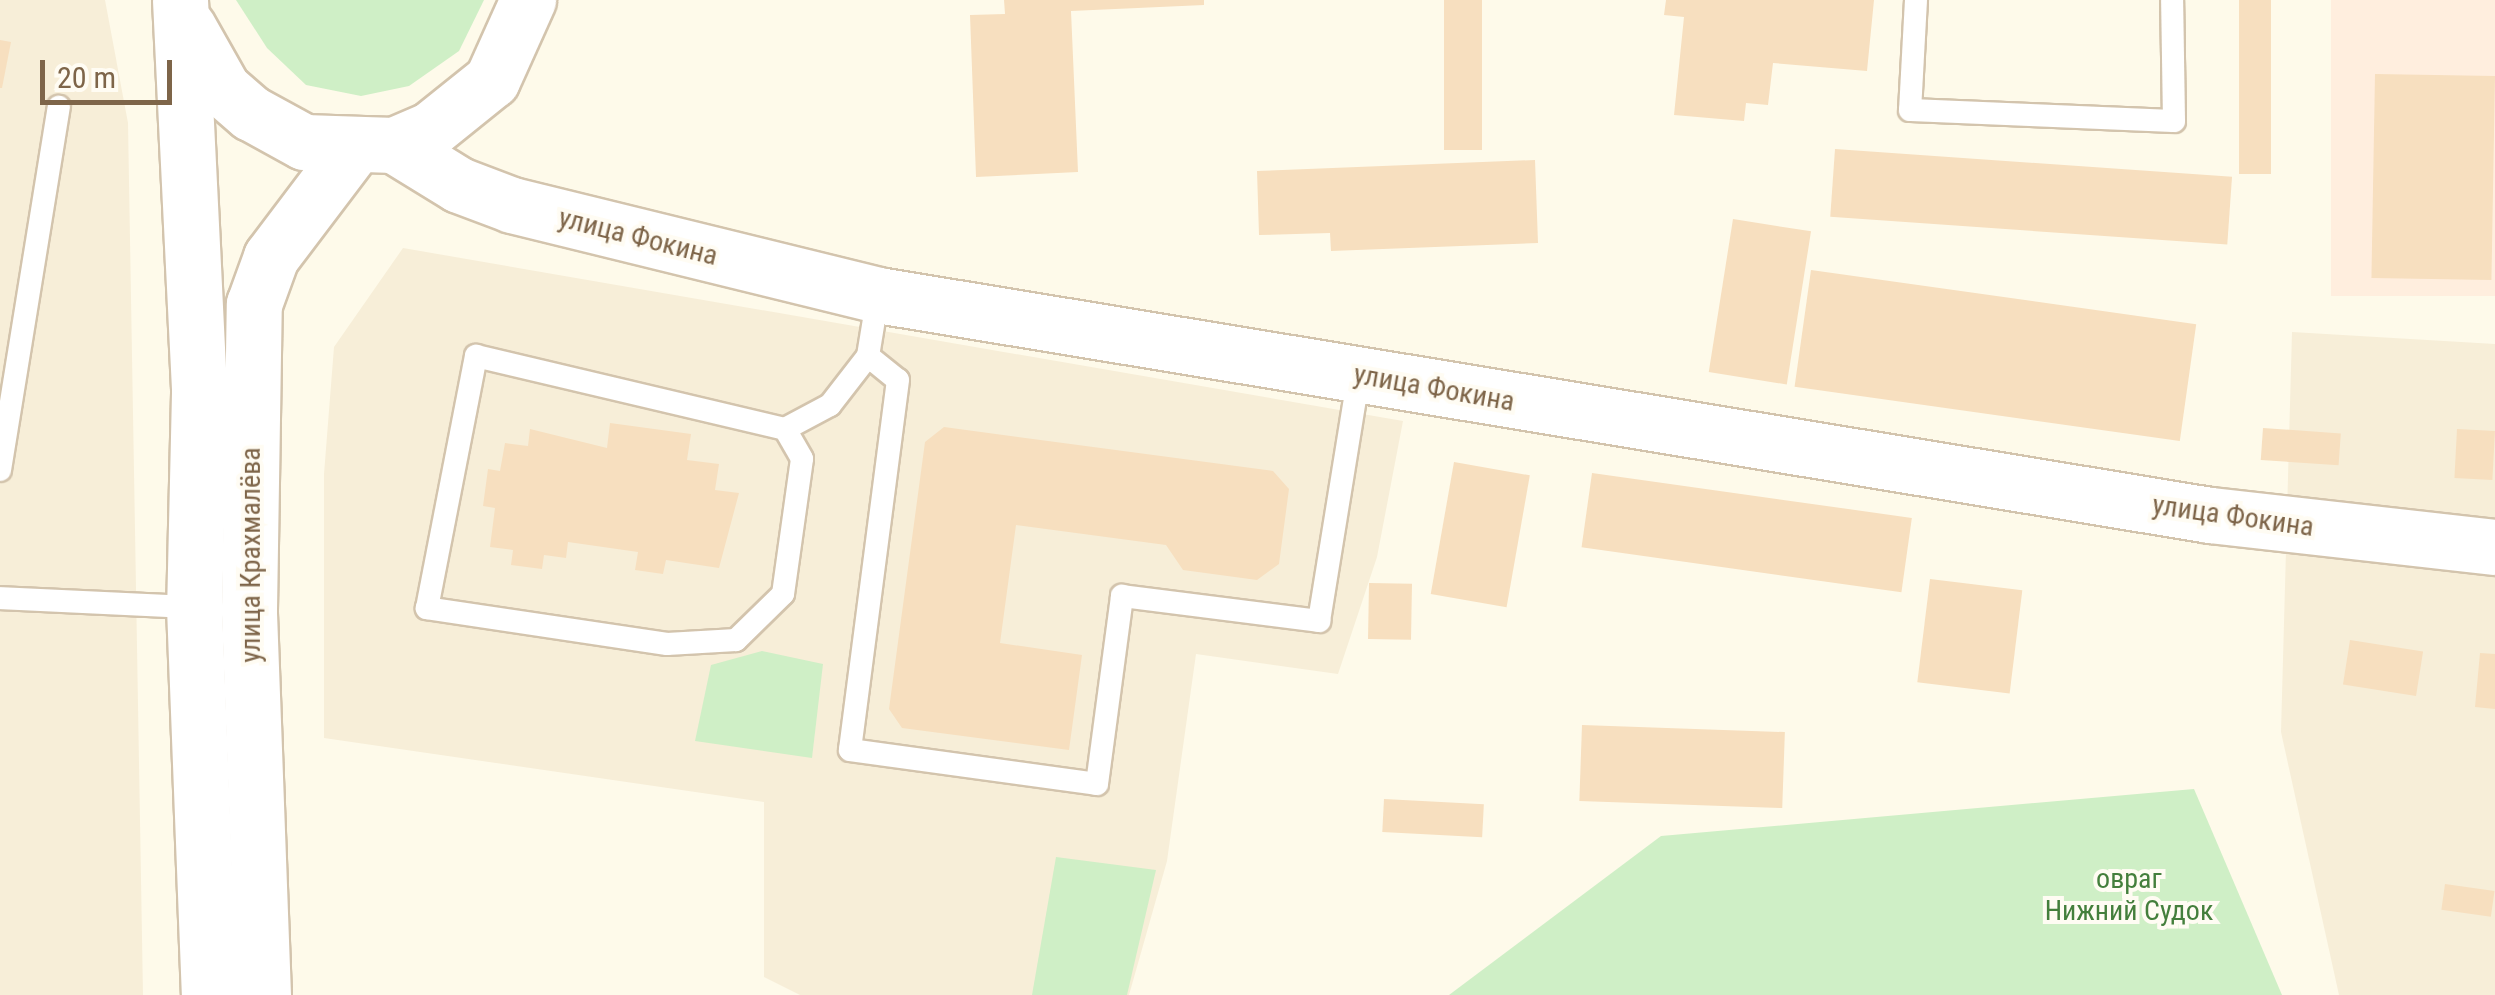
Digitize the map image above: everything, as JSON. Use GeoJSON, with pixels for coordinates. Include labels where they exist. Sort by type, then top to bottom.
{"type":"FeatureCollection","features":[{"type":"Feature","properties":{"kind":"main road"},"geometry":{"type":"LineString","coordinates":[[181,6],[200,57],[251,114],[304,142],[374,146],[430,129],[482,90],[508,56],[528,0]]}},
{"type":"Feature","properties":{"kind":"main road","name":"улица Крахмалёва"},"geometry":{"type":"LineString","coordinates":[[181,6],[199,393],[194,607],[209,995]]}},
{"type":"Feature","properties":{"kind":"main road","name":"улица Фокина"},"geometry":{"type":"LineString","coordinates":[[374,146],[458,186],[512,204],[878,295],[2210,515],[2495,547]]}},
{"type":"Feature","properties":{"kind":"main road","name":"улица Крахмалёва"},"geometry":{"type":"LineString","coordinates":[[263,995],[249,609],[254,304],[270,257],[374,146]]}},
{"type":"Feature","properties":{"kind":"lane"},"geometry":{"type":"LineString","coordinates":[[1916,0],[1910,110],[2174,121],[2172,0]]}},
{"type":"Feature","properties":{"kind":"lane"},"geometry":{"type":"LineString","coordinates":[[0,470],[59,107]]}},
{"type":"Feature","properties":{"kind":"lane"},"geometry":{"type":"LineString","coordinates":[[785,429],[802,459],[783,594],[736,640],[667,644],[427,608],[476,356],[785,429],[830,405],[868,356],[878,295]]}},
{"type":"Feature","properties":{"kind":"lane"},"geometry":{"type":"LineString","coordinates":[[868,356],[898,380],[850,750],[1097,784],[1122,596],[1319,621],[1359,375]]}},
{"type":"Feature","properties":{"kind":"lane"},"geometry":{"type":"LineString","coordinates":[[0,598],[194,607]]}},
{"type":"Feature","properties":{"kind":"shaded area"},"geometry":{"type":"Polygon","coordinates":[[[0,0],[105,0],[128,123],[143,995],[0,995],[0,0]]]}},
{"type":"Feature","properties":{"kind":"shaded area"},"geometry":{"type":"Polygon","coordinates":[[[2331,0],[2495,0],[2495,296],[2331,296],[2331,0]]]}},
{"type":"Feature","properties":{"kind":"shaded area"},"geometry":{"type":"Polygon","coordinates":[[[403,248],[1403,421],[1377,557],[1338,674],[1196,654],[1167,861],[1129,995],[800,995],[764,977],[764,802],[324,738],[324,474],[334,347],[403,248]]]}},
{"type":"Feature","properties":{"kind":"shaded area"},"geometry":{"type":"Polygon","coordinates":[[[2292,332],[2495,344],[2495,995],[2339,995],[2281,732],[2292,332]]]}},
{"type":"Feature","properties":{"kind":"green space"},"geometry":{"type":"Polygon","coordinates":[[[236,0],[484,0],[459,51],[409,86],[361,96],[306,85],[267,48],[236,0]]]}},
{"type":"Feature","properties":{"kind":"green space"},"geometry":{"type":"Polygon","coordinates":[[[762,651],[823,664],[812,758],[695,741],[711,665],[762,651]]]}},
{"type":"Feature","properties":{"kind":"green space","name":"овраг Нижний Судок"},"geometry":{"type":"Polygon","coordinates":[[[2194,789],[2282,995],[1449,995],[1661,836],[2194,789]]]}},
{"type":"Feature","properties":{"kind":"green space"},"geometry":{"type":"Polygon","coordinates":[[[1056,857],[1156,870],[1127,995],[1032,995],[1056,857]]]}},
{"type":"Feature","properties":{"kind":"building"},"geometry":{"type":"Polygon","coordinates":[[[1004,0],[1204,0],[1204,5],[1071,11],[1078,172],[976,177],[970,15],[1005,14],[1004,0]]]}},
{"type":"Feature","properties":{"kind":"building"},"geometry":{"type":"Polygon","coordinates":[[[1444,0],[1482,0],[1482,150],[1444,150],[1444,0]]]}},
{"type":"Feature","properties":{"kind":"building"},"geometry":{"type":"Polygon","coordinates":[[[1666,0],[1874,0],[1867,71],[1773,63],[1768,105],[1746,103],[1744,121],[1674,115],[1684,17],[1664,15],[1666,0]]]}},
{"type":"Feature","properties":{"kind":"building"},"geometry":{"type":"Polygon","coordinates":[[[2239,0],[2271,0],[2271,174],[2239,174],[2239,0]]]}},
{"type":"Feature","properties":{"kind":"building"},"geometry":{"type":"Polygon","coordinates":[[[0,40],[11,42],[2,88],[0,88],[0,40]]]}},
{"type":"Feature","properties":{"kind":"building"},"geometry":{"type":"Polygon","coordinates":[[[2375,74],[2495,76],[2491,280],[2371,278],[2375,74]]]}},
{"type":"Feature","properties":{"kind":"building"},"geometry":{"type":"Polygon","coordinates":[[[1835,149],[2232,177],[2227,245],[1830,217],[1835,149]]]}},
{"type":"Feature","properties":{"kind":"building"},"geometry":{"type":"Polygon","coordinates":[[[1535,160],[1538,243],[1331,251],[1330,233],[1259,235],[1257,171],[1535,160]]]}},
{"type":"Feature","properties":{"kind":"building"},"geometry":{"type":"Polygon","coordinates":[[[1733,219],[1811,231],[1787,384],[1709,372],[1733,219]]]}},
{"type":"Feature","properties":{"kind":"building"},"geometry":{"type":"Polygon","coordinates":[[[1811,270],[2196,324],[2180,441],[1795,387],[1811,270]]]}},
{"type":"Feature","properties":{"kind":"building"},"geometry":{"type":"Polygon","coordinates":[[[610,423],[691,434],[687,460],[719,464],[715,490],[739,493],[719,568],[666,560],[663,574],[635,570],[638,552],[568,542],[566,558],[544,555],[542,569],[511,565],[513,550],[490,547],[495,508],[483,506],[488,469],[500,471],[505,443],[528,446],[530,429],[607,448],[610,423]]]}},
{"type":"Feature","properties":{"kind":"building"},"geometry":{"type":"Polygon","coordinates":[[[944,427],[1273,471],[1289,489],[1279,564],[1257,580],[1183,570],[1166,545],[1016,525],[1000,643],[1082,655],[1069,750],[902,728],[889,709],[925,442],[944,427]]]}},
{"type":"Feature","properties":{"kind":"building"},"geometry":{"type":"Polygon","coordinates":[[[2263,428],[2341,433],[2339,465],[2261,460],[2263,428]]]}},
{"type":"Feature","properties":{"kind":"building"},"geometry":{"type":"Polygon","coordinates":[[[2457,429],[2495,431],[2492,480],[2454,478],[2457,429]]]}},
{"type":"Feature","properties":{"kind":"building"},"geometry":{"type":"Polygon","coordinates":[[[1454,462],[1530,475],[1507,607],[1431,594],[1454,462]]]}},
{"type":"Feature","properties":{"kind":"building"},"geometry":{"type":"Polygon","coordinates":[[[1592,473],[1912,518],[1901,592],[1582,547],[1592,473]]]}},
{"type":"Feature","properties":{"kind":"building"},"geometry":{"type":"Polygon","coordinates":[[[1930,579],[2022,590],[2010,694],[1917,682],[1930,579]]]}},
{"type":"Feature","properties":{"kind":"building"},"geometry":{"type":"Polygon","coordinates":[[[1369,583],[1412,584],[1411,640],[1368,639],[1369,583]]]}},
{"type":"Feature","properties":{"kind":"building"},"geometry":{"type":"Polygon","coordinates":[[[2350,640],[2423,652],[2416,696],[2343,684],[2350,640]]]}},
{"type":"Feature","properties":{"kind":"building"},"geometry":{"type":"Polygon","coordinates":[[[2480,653],[2495,654],[2495,709],[2475,707],[2480,653]]]}},
{"type":"Feature","properties":{"kind":"building"},"geometry":{"type":"Polygon","coordinates":[[[1582,725],[1785,732],[1782,808],[1579,801],[1582,725]]]}},
{"type":"Feature","properties":{"kind":"building"},"geometry":{"type":"Polygon","coordinates":[[[1384,799],[1484,804],[1482,837],[1382,832],[1384,799]]]}},
{"type":"Feature","properties":{"kind":"building"},"geometry":{"type":"Polygon","coordinates":[[[2445,884],[2495,891],[2491,917],[2441,910],[2445,884]]]}}]}
